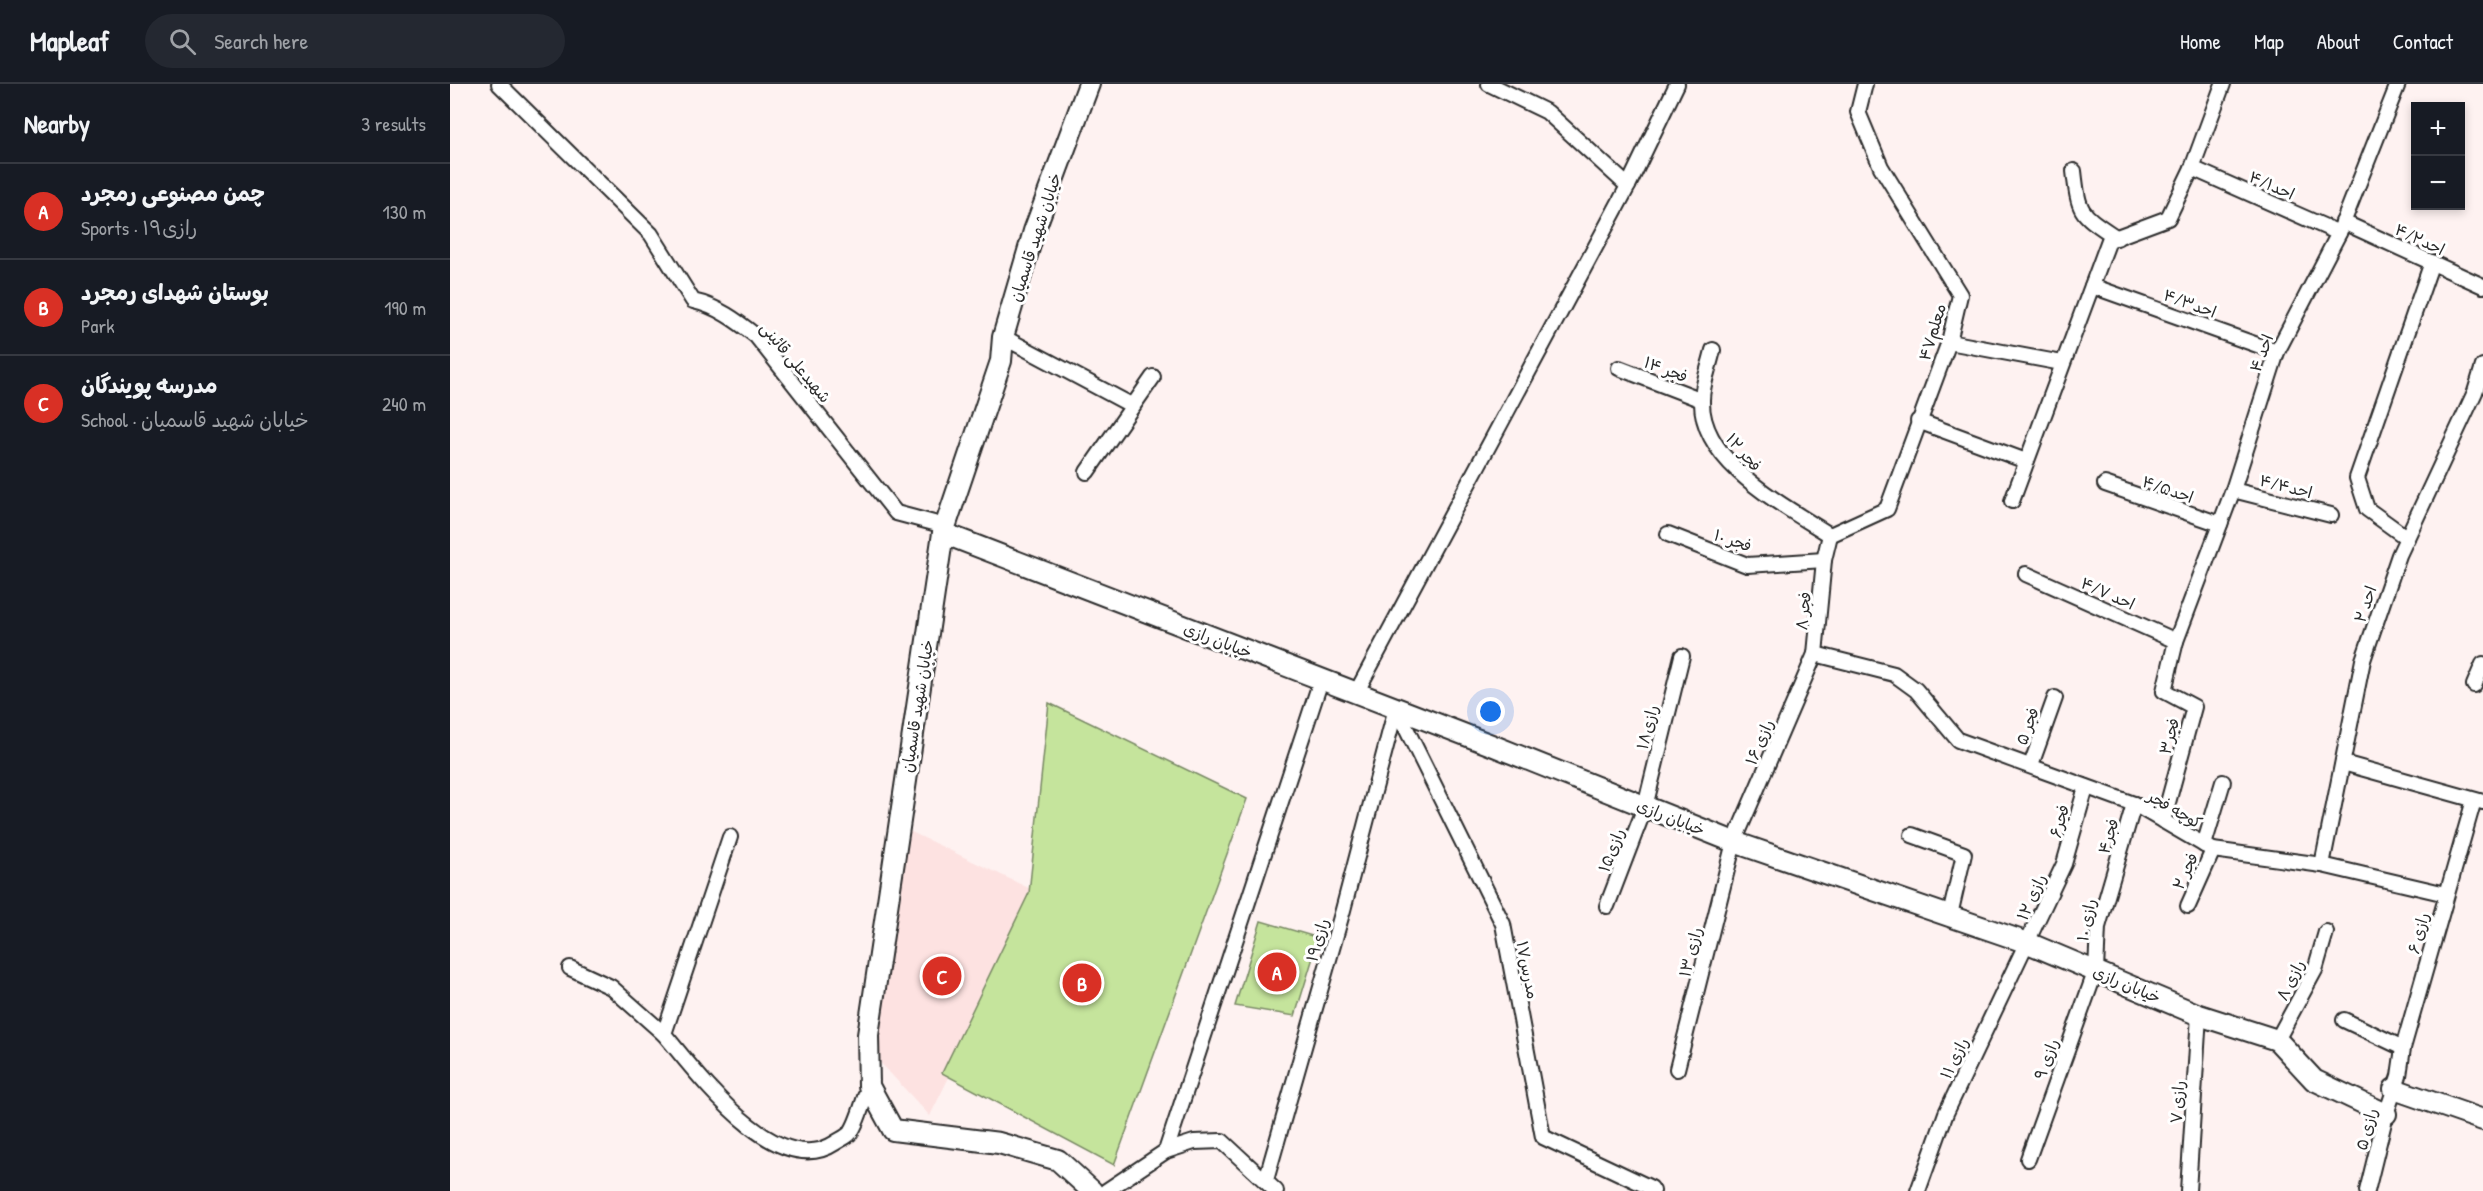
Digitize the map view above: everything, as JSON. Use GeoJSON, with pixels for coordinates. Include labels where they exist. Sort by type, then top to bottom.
{"type":"FeatureCollection","features":[{"type":"Feature","properties":{"kind":"street","name":"شهیدعلی قائینی"},"geometry":{"type":"LineString","coordinates":[[499,84],[651,234],[693,301],[705,304],[731,317],[756,336],[896,513],[944,530]]}},
{"type":"Feature","properties":{"kind":"street","name":"خیابان شهید قاسمیان"},"geometry":{"type":"LineString","coordinates":[[1089,84],[1034,231],[1004,337],[1001,361],[944,530],[868,1035],[869,1086],[893,1130],[999,1143],[1058,1160],[1092,1191]]}},
{"type":"Feature","properties":{"kind":"street"},"geometry":{"type":"LineString","coordinates":[[1490,84],[1547,112],[1628,186]]}},
{"type":"Feature","properties":{"kind":"street"},"geometry":{"type":"LineString","coordinates":[[1356,693],[1628,186],[1677,84]]}},
{"type":"Feature","properties":{"kind":"street","name":"معلم۴۷"},"geometry":{"type":"LineString","coordinates":[[1830,536],[1887,509],[1948,342],[1960,295],[1881,167],[1858,112],[1865,84]]}},
{"type":"Feature","properties":{"kind":"street"},"geometry":{"type":"LineString","coordinates":[[2012,501],[2109,240],[2168,218],[2192,168],[2223,84]]}},
{"type":"Feature","properties":{"kind":"street","name":"احد ۴"},"geometry":{"type":"LineString","coordinates":[[2176,642],[2233,490],[2277,352],[2341,227],[2398,84]]}},
{"type":"Feature","properties":{"kind":"street","name":"احد۴/۱"},"geometry":{"type":"LineString","coordinates":[[2192,168],[2341,227]]}},
{"type":"Feature","properties":{"kind":"street"},"geometry":{"type":"LineString","coordinates":[[2074,171],[2078,205],[2090,220],[2117,238]]}},
{"type":"Feature","properties":{"kind":"street","name":"احد۴/۲"},"geometry":{"type":"LineString","coordinates":[[2341,227],[2432,262],[2483,286]]}},
{"type":"Feature","properties":{"kind":"street"},"geometry":{"type":"LineString","coordinates":[[2407,538],[2367,509],[2357,478],[2432,262]]}},
{"type":"Feature","properties":{"kind":"street","name":"احد۴/۳"},"geometry":{"type":"LineString","coordinates":[[2092,286],[2277,352]]}},
{"type":"Feature","properties":{"kind":"street"},"geometry":{"type":"LineString","coordinates":[[1004,337],[1133,406]]}},
{"type":"Feature","properties":{"kind":"street"},"geometry":{"type":"LineString","coordinates":[[1948,342],[2062,363]]}},
{"type":"Feature","properties":{"kind":"street","name":"فجر ۱۲"},"geometry":{"type":"LineString","coordinates":[[1713,350],[1702,400],[1709,437],[1749,484],[1830,536]]}},
{"type":"Feature","properties":{"kind":"street","name":"احد ۲"},"geometry":{"type":"LineString","coordinates":[[2322,866],[2363,660],[2399,555],[2475,392],[2483,366]]}},
{"type":"Feature","properties":{"kind":"street","name":"فجر ۱۴"},"geometry":{"type":"LineString","coordinates":[[1618,368],[1702,400]]}},
{"type":"Feature","properties":{"kind":"street"},"geometry":{"type":"LineString","coordinates":[[1087,472],[1153,377]]}},
{"type":"Feature","properties":{"kind":"street"},"geometry":{"type":"LineString","coordinates":[[1918,421],[2026,461]]}},
{"type":"Feature","properties":{"kind":"street","name":"احد۴/۵"},"geometry":{"type":"LineString","coordinates":[[2105,484],[2220,524]]}},
{"type":"Feature","properties":{"kind":"street","name":"احد۴/۴"},"geometry":{"type":"LineString","coordinates":[[2233,490],[2331,515]]}},
{"type":"Feature","properties":{"kind":"street","name":"خیابان رازی"},"geometry":{"type":"LineString","coordinates":[[944,530],[1734,842],[2028,943],[2199,1015],[2277,1040],[2314,1080],[2386,1114]]}},
{"type":"Feature","properties":{"kind":"street","name":"فجر ۱۰"},"geometry":{"type":"LineString","coordinates":[[1668,534],[1747,565],[1824,560]]}},
{"type":"Feature","properties":{"kind":"street","name":"فجر ۸"},"geometry":{"type":"LineString","coordinates":[[1830,536],[1824,560],[1815,654],[1894,674],[1916,690]]}},
{"type":"Feature","properties":{"kind":"street","name":"احد ۴/۷"},"geometry":{"type":"LineString","coordinates":[[2026,574],[2176,642]]}},
{"type":"Feature","properties":{"kind":"street","name":"فجر۳"},"geometry":{"type":"LineString","coordinates":[[2163,821],[2194,707],[2164,691],[2176,642]]}},
{"type":"Feature","properties":{"kind":"street","name":"رازی ۱۶"},"geometry":{"type":"LineString","coordinates":[[1734,842],[1815,654]]}},
{"type":"Feature","properties":{"kind":"street","name":"رازی۱۸"},"geometry":{"type":"LineString","coordinates":[[1645,807],[1682,656]]}},
{"type":"Feature","properties":{"kind":"street"},"geometry":{"type":"LineString","coordinates":[[1166,1151],[1321,680]]}},
{"type":"Feature","properties":{"kind":"street","name":"کوچه فجر"},"geometry":{"type":"LineString","coordinates":[[1916,690],[1958,740],[2134,804],[2209,847],[2322,866],[2446,894]]}},
{"type":"Feature","properties":{"kind":"street","name":"فجر ۵"},"geometry":{"type":"LineString","coordinates":[[2031,765],[2055,698]]}},
{"type":"Feature","properties":{"kind":"street","name":"رازی۱۹"},"geometry":{"type":"LineString","coordinates":[[1266,1180],[1396,708]]}},
{"type":"Feature","properties":{"kind":"street","name":"مدرس۱۷"},"geometry":{"type":"LineString","coordinates":[[1396,708],[1503,924],[1543,1137],[1651,1188],[1653,1191]]}},
{"type":"Feature","properties":{"kind":"street"},"geometry":{"type":"LineString","coordinates":[[2343,763],[2478,801]]}},
{"type":"Feature","properties":{"kind":"street","name":"فجر ۲"},"geometry":{"type":"LineString","coordinates":[[2187,906],[2209,847],[2223,782]]}},
{"type":"Feature","properties":{"kind":"street","name":"فجر۶"},"geometry":{"type":"LineString","coordinates":[[2064,864],[2086,787]]}},
{"type":"Feature","properties":{"kind":"street","name":"رازی ۶"},"geometry":{"type":"LineString","coordinates":[[2397,1083],[2403,1048],[2446,894],[2478,801]]}},
{"type":"Feature","properties":{"kind":"street","name":"فجر۴"},"geometry":{"type":"LineString","coordinates":[[2113,877],[2134,804]]}},
{"type":"Feature","properties":{"kind":"street","name":"رازی۱۵"},"geometry":{"type":"LineString","coordinates":[[1607,906],[1645,807]]}},
{"type":"Feature","properties":{"kind":"street"},"geometry":{"type":"LineString","coordinates":[[1912,835],[1964,854],[1950,915]]}},
{"type":"Feature","properties":{"kind":"street"},"geometry":{"type":"LineString","coordinates":[[664,1034],[730,837]]}},
{"type":"Feature","properties":{"kind":"street","name":"رازی ۱۳"},"geometry":{"type":"LineString","coordinates":[[1677,1069],[1734,842]]}},
{"type":"Feature","properties":{"kind":"street","name":"رازی ۱۲"},"geometry":{"type":"LineString","coordinates":[[2028,943],[2064,864]]}},
{"type":"Feature","properties":{"kind":"street","name":"رازی ۱۰"},"geometry":{"type":"LineString","coordinates":[[2096,970],[2098,927],[2113,877]]}},
{"type":"Feature","properties":{"kind":"street","name":"رازی ۸"},"geometry":{"type":"LineString","coordinates":[[2277,1040],[2315,970],[2326,932]]}},
{"type":"Feature","properties":{"kind":"street","name":"رازی ۱۱"},"geometry":{"type":"LineString","coordinates":[[1917,1191],[1946,1113],[2028,943]]}},
{"type":"Feature","properties":{"kind":"street"},"geometry":{"type":"LineString","coordinates":[[570,968],[611,987],[664,1034],[721,1100],[765,1137],[793,1150],[824,1150],[851,1132],[869,1086]]}},
{"type":"Feature","properties":{"kind":"street","name":"رازی ۹"},"geometry":{"type":"LineString","coordinates":[[2028,1159],[2096,970]]}},
{"type":"Feature","properties":{"kind":"street","name":"رازی ۷"},"geometry":{"type":"LineString","coordinates":[[2188,1191],[2199,1015]]}},
{"type":"Feature","properties":{"kind":"street"},"geometry":{"type":"LineString","coordinates":[[2344,1020],[2403,1048]]}},
{"type":"Feature","properties":{"kind":"street"},"geometry":{"type":"LineString","coordinates":[[2397,1083],[2483,1120]]}},
{"type":"Feature","properties":{"kind":"street","name":"رازی ۵"},"geometry":{"type":"LineString","coordinates":[[2367,1191],[2386,1114],[2397,1083]]}},
{"type":"Feature","properties":{"kind":"street"},"geometry":{"type":"LineString","coordinates":[[1106,1191],[1166,1151],[1194,1142],[1222,1141],[1276,1191]]}},
{"type":"Feature","properties":{"kind":"shaded area"},"geometry":{"type":"Polygon","coordinates":[[[903,828],[1039,893],[930,1116],[876,1058],[903,828]]]}},
{"type":"Feature","properties":{"kind":"green space"},"geometry":{"type":"Polygon","coordinates":[[[1049,703],[1247,799],[1114,1165],[942,1073],[1029,893],[1049,703]]]}},
{"type":"Feature","properties":{"kind":"green space"},"geometry":{"type":"Polygon","coordinates":[[[1261,921],[1319,938],[1295,1016],[1235,1006],[1261,921]]]}},
{"type":"Feature","properties":{"kind":"place","name":"چمن مصنوعی رمجرد"},"geometry":{"type":"Point","coordinates":[1277,972]}},
{"type":"Feature","properties":{"kind":"place","name":"مدرسه پویندگان"},"geometry":{"type":"Point","coordinates":[942,976]}},
{"type":"Feature","properties":{"kind":"place","name":"بوستان شهدای رمجرد"},"geometry":{"type":"Point","coordinates":[1082,983]}}]}
